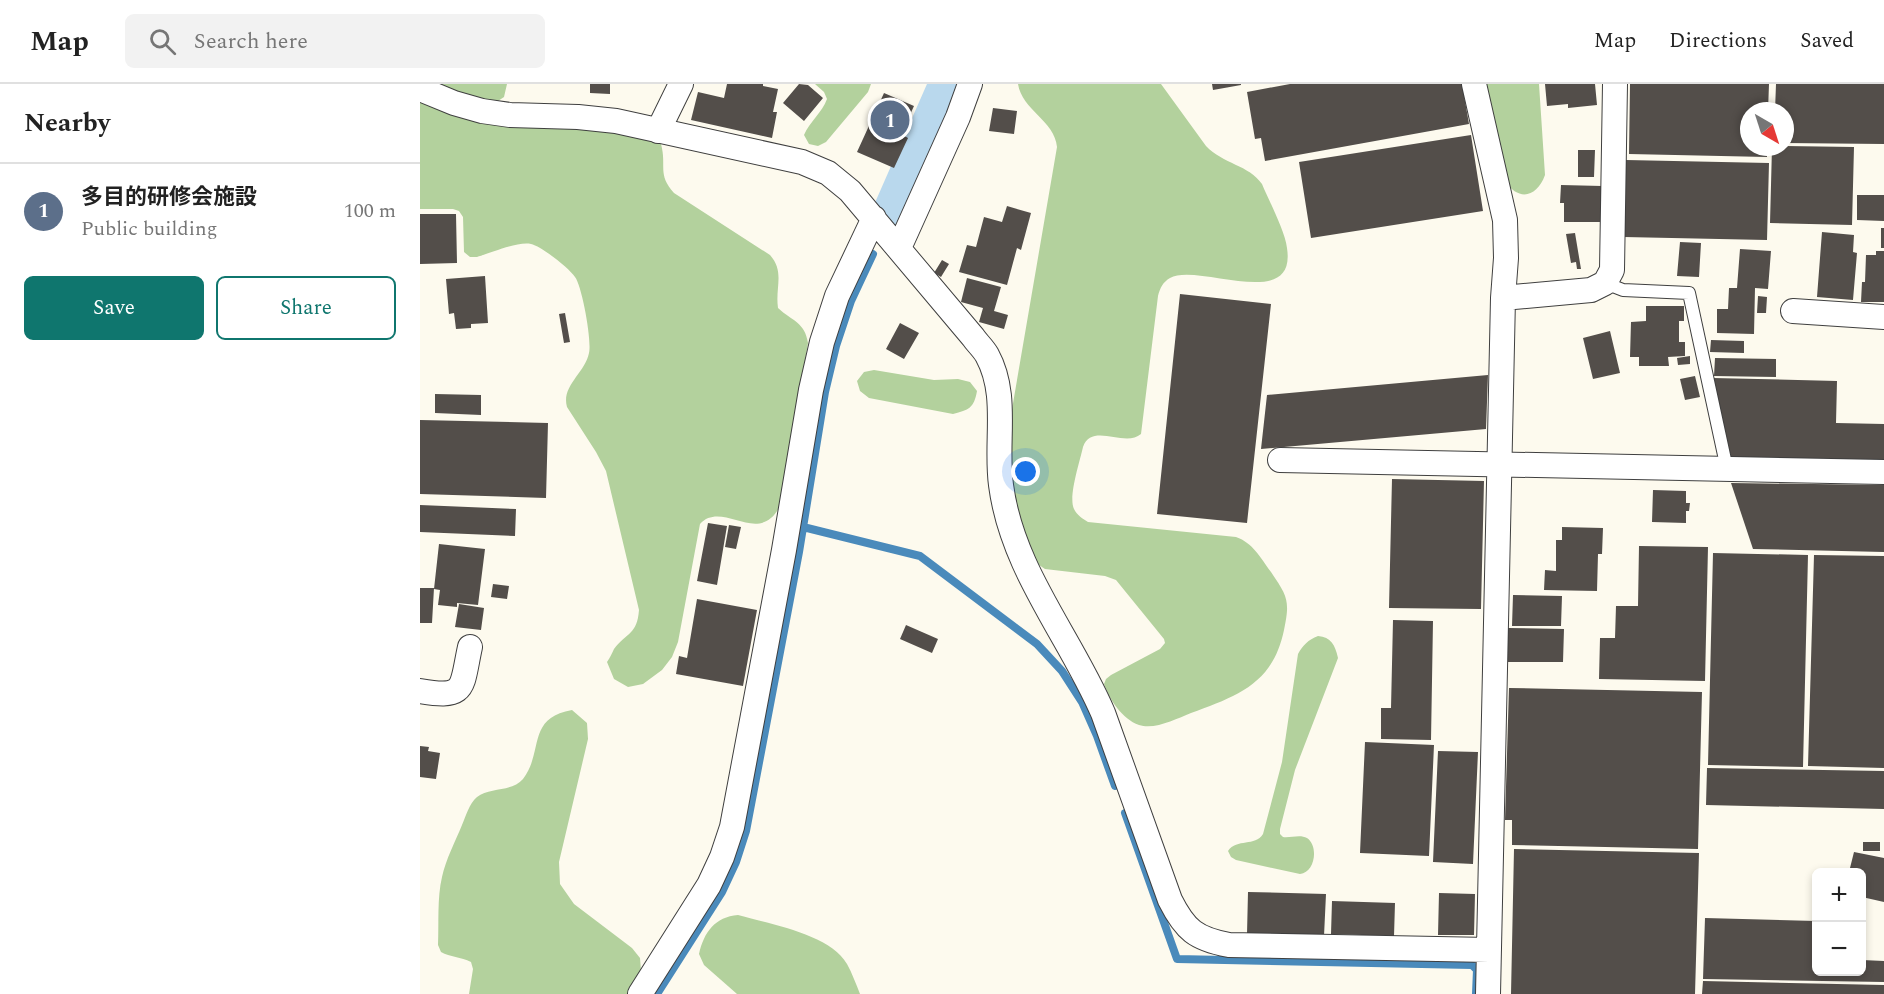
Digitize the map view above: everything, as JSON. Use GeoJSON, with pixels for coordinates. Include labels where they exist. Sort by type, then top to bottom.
{"type":"FeatureCollection","features":[{"type":"Feature","properties":{"kind":"street"},"geometry":{"type":"LineString","coordinates":[[658,131],[681,84]]}},
{"type":"Feature","properties":{"kind":"street"},"geometry":{"type":"LineString","coordinates":[[899,248],[970,84]]}},
{"type":"Feature","properties":{"kind":"street"},"geometry":{"type":"LineString","coordinates":[[1474,84],[1505,220],[1506,258],[1503,298],[1488,994]]}},
{"type":"Feature","properties":{"kind":"street"},"geometry":{"type":"LineString","coordinates":[[1503,298],[1591,290],[1605,283],[1612,270],[1615,84]]}},
{"type":"Feature","properties":{"kind":"street"},"geometry":{"type":"LineString","coordinates":[[420,89],[454,103],[482,111],[510,115],[578,117],[616,121],[802,162],[828,173],[850,191],[874,218],[986,354],[995,373],[1000,394],[1001,484],[1013,532],[1043,603],[1091,685],[1103,712],[1170,900],[1179,918],[1192,932],[1210,942],[1229,945],[1489,950]]}},
{"type":"Feature","properties":{"kind":"street"},"geometry":{"type":"LineString","coordinates":[[640,994],[709,885],[732,827],[780,573],[811,390],[822,342],[837,296],[874,218]]}},
{"type":"Feature","properties":{"kind":"street"},"geometry":{"type":"LineString","coordinates":[[1793,311],[1884,317]]}},
{"type":"Feature","properties":{"kind":"street"},"geometry":{"type":"LineString","coordinates":[[1280,460],[1884,472]]}},
{"type":"Feature","properties":{"kind":"street"},"geometry":{"type":"LineString","coordinates":[[420,691],[452,694],[459,688],[463,681],[470,647]]}},
{"type":"Feature","properties":{"kind":"lane"},"geometry":{"type":"LineString","coordinates":[[1605,283],[1623,290],[1689,293],[1727,469]]}},
{"type":"Feature","properties":{"kind":"green space"},"geometry":{"type":"Polygon","coordinates":[[[432,84],[507,84],[504,97],[491,103],[432,84]]]}},
{"type":"Feature","properties":{"kind":"green space"},"geometry":{"type":"Polygon","coordinates":[[[815,84],[871,84],[868,92],[826,142],[818,146],[809,144],[804,135],[827,99],[824,92],[815,84]]]}},
{"type":"Feature","properties":{"kind":"green space"},"geometry":{"type":"Polygon","coordinates":[[[1018,84],[1161,84],[1206,146],[1220,157],[1250,173],[1262,184],[1286,241],[1286,267],[1277,278],[1261,282],[1183,275],[1165,281],[1158,296],[1141,434],[1134,438],[1094,436],[1087,440],[1083,447],[1072,496],[1074,509],[1082,518],[1088,522],[1236,537],[1256,551],[1277,580],[1286,600],[1286,620],[1279,648],[1262,676],[1238,694],[1159,725],[1139,725],[1127,718],[1113,702],[1104,684],[1111,675],[1160,649],[1165,643],[1164,639],[1116,580],[1105,576],[1045,569],[1036,563],[1017,511],[1012,483],[1011,415],[1057,147],[1051,130],[1026,101],[1018,84]]]}},
{"type":"Feature","properties":{"kind":"green space"},"geometry":{"type":"Polygon","coordinates":[[[1483,84],[1539,84],[1545,175],[1533,192],[1522,194],[1516,192],[1505,181],[1483,84]]]}},
{"type":"Feature","properties":{"kind":"green space"},"geometry":{"type":"Polygon","coordinates":[[[420,99],[651,138],[661,144],[664,175],[674,193],[770,255],[775,261],[778,274],[778,308],[804,330],[808,343],[781,504],[772,517],[763,523],[752,524],[719,517],[709,518],[700,524],[678,642],[672,657],[662,670],[643,684],[628,687],[614,679],[607,662],[614,649],[634,629],[639,610],[606,471],[567,407],[567,393],[587,360],[590,347],[586,314],[578,282],[561,263],[531,244],[512,246],[470,257],[464,252],[463,217],[459,211],[420,209],[420,99]]]}},
{"type":"Feature","properties":{"kind":"green space"},"geometry":{"type":"Polygon","coordinates":[[[874,370],[934,380],[958,379],[970,382],[977,391],[976,397],[970,407],[953,414],[869,398],[860,391],[857,381],[864,372],[874,370]]]}},
{"type":"Feature","properties":{"kind":"green space"},"geometry":{"type":"Polygon","coordinates":[[[1318,636],[1332,642],[1338,658],[1295,770],[1280,829],[1283,837],[1304,837],[1311,842],[1314,859],[1309,869],[1300,874],[1236,860],[1228,851],[1236,845],[1260,838],[1263,834],[1282,762],[1298,654],[1306,643],[1318,636]]]}},
{"type":"Feature","properties":{"kind":"green space"},"geometry":{"type":"Polygon","coordinates":[[[572,710],[587,723],[588,739],[559,862],[560,884],[574,904],[632,948],[640,958],[641,971],[629,994],[469,994],[473,969],[471,962],[441,952],[438,945],[439,893],[446,864],[474,800],[482,794],[513,786],[523,779],[529,769],[542,728],[548,720],[558,714],[572,710]]]}},
{"type":"Feature","properties":{"kind":"green space"},"geometry":{"type":"Polygon","coordinates":[[[738,915],[798,932],[827,945],[847,964],[860,994],[737,994],[704,965],[699,954],[707,933],[717,922],[738,915]]]}},
{"type":"Feature","properties":{"kind":"building"},"geometry":{"type":"Polygon","coordinates":[[[590,84],[610,84],[610,94],[590,93],[590,84]]]}},
{"type":"Feature","properties":{"kind":"building"},"geometry":{"type":"Polygon","coordinates":[[[727,84],[763,84],[763,86],[778,89],[773,112],[777,112],[772,138],[691,120],[698,92],[724,98],[727,84]]]}},
{"type":"Feature","properties":{"kind":"building"},"geometry":{"type":"Polygon","coordinates":[[[799,84],[808,85],[823,98],[804,121],[783,103],[799,84]]]}},
{"type":"Feature","properties":{"kind":"building"},"geometry":{"type":"Polygon","coordinates":[[[1212,84],[1241,84],[1241,85],[1213,90],[1212,84]]]}},
{"type":"Feature","properties":{"kind":"building"},"geometry":{"type":"Polygon","coordinates":[[[1290,84],[1462,84],[1469,124],[1265,161],[1261,138],[1255,139],[1247,92],[1290,84]]]}},
{"type":"Feature","properties":{"kind":"building"},"geometry":{"type":"Polygon","coordinates":[[[1545,84],[1595,84],[1597,105],[1568,108],[1568,104],[1547,106],[1545,84]]]}},
{"type":"Feature","properties":{"kind":"building"},"geometry":{"type":"Polygon","coordinates":[[[1630,84],[1769,84],[1768,102],[1740,102],[1740,156],[1767,157],[1629,154],[1630,84]]]}},
{"type":"Feature","properties":{"kind":"building"},"geometry":{"type":"Polygon","coordinates":[[[1776,84],[1884,84],[1884,144],[1794,143],[1794,102],[1775,102],[1776,84]]]}},
{"type":"Feature","properties":{"kind":"building"},"geometry":{"type":"Polygon","coordinates":[[[884,93],[914,106],[901,134],[908,138],[894,168],[857,152],[884,93]]]}},
{"type":"Feature","properties":{"kind":"building"},"geometry":{"type":"Polygon","coordinates":[[[993,108],[1017,111],[1014,134],[989,131],[993,108]]]}},
{"type":"Feature","properties":{"kind":"building"},"geometry":{"type":"Polygon","coordinates":[[[1471,135],[1483,211],[1311,238],[1299,162],[1471,135]]]}},
{"type":"Feature","properties":{"kind":"building"},"geometry":{"type":"Polygon","coordinates":[[[1794,146],[1854,147],[1852,225],[1770,223],[1772,156],[1794,156],[1794,146]]]}},
{"type":"Feature","properties":{"kind":"building"},"geometry":{"type":"Polygon","coordinates":[[[1578,150],[1595,150],[1594,177],[1578,177],[1578,150]]]}},
{"type":"Feature","properties":{"kind":"building"},"geometry":{"type":"Polygon","coordinates":[[[1626,160],[1769,163],[1767,240],[1624,237],[1626,160]]]}},
{"type":"Feature","properties":{"kind":"building"},"geometry":{"type":"Polygon","coordinates":[[[1561,185],[1602,186],[1600,222],[1564,222],[1564,203],[1560,203],[1561,185]]]}},
{"type":"Feature","properties":{"kind":"building"},"geometry":{"type":"Polygon","coordinates":[[[1857,195],[1884,195],[1884,221],[1857,220],[1857,195]]]}},
{"type":"Feature","properties":{"kind":"building"},"geometry":{"type":"Polygon","coordinates":[[[1007,206],[1031,213],[1021,250],[1017,248],[1007,285],[959,272],[967,245],[976,247],[984,217],[1002,222],[1007,206]]]}},
{"type":"Feature","properties":{"kind":"building"},"geometry":{"type":"Polygon","coordinates":[[[420,214],[456,214],[457,263],[420,264],[420,214]]]}},
{"type":"Feature","properties":{"kind":"building"},"geometry":{"type":"Polygon","coordinates":[[[1881,228],[1884,228],[1884,248],[1881,248],[1881,228]]]}},
{"type":"Feature","properties":{"kind":"building"},"geometry":{"type":"Polygon","coordinates":[[[1822,232],[1854,235],[1853,252],[1857,253],[1853,300],[1817,297],[1822,232]]]}},
{"type":"Feature","properties":{"kind":"building"},"geometry":{"type":"Polygon","coordinates":[[[1575,233],[1581,269],[1577,269],[1576,262],[1571,263],[1566,234],[1575,233]]]}},
{"type":"Feature","properties":{"kind":"building"},"geometry":{"type":"Polygon","coordinates":[[[1680,242],[1701,243],[1699,277],[1677,276],[1680,242]]]}},
{"type":"Feature","properties":{"kind":"building"},"geometry":{"type":"Polygon","coordinates":[[[1740,249],[1771,251],[1768,289],[1755,288],[1754,334],[1717,333],[1717,309],[1728,309],[1729,288],[1737,288],[1740,249]]]}},
{"type":"Feature","properties":{"kind":"building"},"geometry":{"type":"Polygon","coordinates":[[[1876,251],[1884,251],[1884,302],[1861,302],[1862,282],[1865,282],[1866,255],[1876,255],[1876,251]]]}},
{"type":"Feature","properties":{"kind":"building"},"geometry":{"type":"Polygon","coordinates":[[[942,260],[949,264],[941,277],[934,273],[942,260]]]}},
{"type":"Feature","properties":{"kind":"building"},"geometry":{"type":"Polygon","coordinates":[[[485,276],[488,323],[471,324],[471,328],[456,329],[454,313],[449,314],[446,279],[485,276]]]}},
{"type":"Feature","properties":{"kind":"building"},"geometry":{"type":"Polygon","coordinates":[[[967,278],[1001,287],[994,311],[1008,315],[1004,329],[979,322],[983,308],[961,302],[967,278]]]}},
{"type":"Feature","properties":{"kind":"building"},"geometry":{"type":"Polygon","coordinates":[[[1180,294],[1271,304],[1247,523],[1157,514],[1180,294]]]}},
{"type":"Feature","properties":{"kind":"building"},"geometry":{"type":"Polygon","coordinates":[[[1758,296],[1767,297],[1766,313],[1757,313],[1758,296]]]}},
{"type":"Feature","properties":{"kind":"building"},"geometry":{"type":"Polygon","coordinates":[[[1646,306],[1684,306],[1684,321],[1679,321],[1679,342],[1685,342],[1685,356],[1668,357],[1669,366],[1639,366],[1639,357],[1630,357],[1631,322],[1646,321],[1646,306]]]}},
{"type":"Feature","properties":{"kind":"building"},"geometry":{"type":"Polygon","coordinates":[[[565,313],[570,342],[564,343],[559,314],[565,313]]]}},
{"type":"Feature","properties":{"kind":"building"},"geometry":{"type":"Polygon","coordinates":[[[900,323],[919,333],[904,359],[886,349],[900,323]]]}},
{"type":"Feature","properties":{"kind":"building"},"geometry":{"type":"Polygon","coordinates":[[[1610,331],[1620,373],[1593,379],[1583,338],[1610,331]]]}},
{"type":"Feature","properties":{"kind":"building"},"geometry":{"type":"Polygon","coordinates":[[[1711,340],[1744,341],[1744,353],[1710,352],[1711,340]]]}},
{"type":"Feature","properties":{"kind":"building"},"geometry":{"type":"Polygon","coordinates":[[[1690,356],[1690,364],[1678,365],[1677,358],[1690,356]]]}},
{"type":"Feature","properties":{"kind":"building"},"geometry":{"type":"Polygon","coordinates":[[[1715,358],[1776,359],[1776,377],[1714,376],[1715,358]]]}},
{"type":"Feature","properties":{"kind":"building"},"geometry":{"type":"Polygon","coordinates":[[[1488,375],[1486,429],[1261,449],[1267,395],[1488,375]]]}},
{"type":"Feature","properties":{"kind":"building"},"geometry":{"type":"Polygon","coordinates":[[[1695,376],[1700,397],[1685,400],[1680,379],[1695,376]]]}},
{"type":"Feature","properties":{"kind":"building"},"geometry":{"type":"Polygon","coordinates":[[[1713,378],[1837,381],[1836,423],[1884,424],[1884,460],[1731,457],[1713,378]]]}},
{"type":"Feature","properties":{"kind":"building"},"geometry":{"type":"Polygon","coordinates":[[[435,394],[481,395],[481,415],[435,413],[435,394]]]}},
{"type":"Feature","properties":{"kind":"building"},"geometry":{"type":"Polygon","coordinates":[[[420,420],[548,423],[546,498],[420,494],[420,420]]]}},
{"type":"Feature","properties":{"kind":"building"},"geometry":{"type":"Polygon","coordinates":[[[1392,479],[1484,481],[1481,609],[1389,608],[1392,479]]]}},
{"type":"Feature","properties":{"kind":"building"},"geometry":{"type":"Polygon","coordinates":[[[1731,483],[1884,485],[1884,552],[1753,549],[1731,483]]]}},
{"type":"Feature","properties":{"kind":"building"},"geometry":{"type":"Polygon","coordinates":[[[1653,490],[1686,491],[1686,503],[1690,503],[1689,511],[1686,511],[1686,523],[1652,522],[1653,490]]]}},
{"type":"Feature","properties":{"kind":"building"},"geometry":{"type":"Polygon","coordinates":[[[420,505],[516,509],[515,536],[420,532],[420,505]]]}},
{"type":"Feature","properties":{"kind":"building"},"geometry":{"type":"Polygon","coordinates":[[[708,523],[727,526],[717,585],[697,581],[708,523]]]}},
{"type":"Feature","properties":{"kind":"building"},"geometry":{"type":"Polygon","coordinates":[[[729,525],[741,527],[736,549],[725,547],[729,525]]]}},
{"type":"Feature","properties":{"kind":"building"},"geometry":{"type":"Polygon","coordinates":[[[1562,527],[1603,528],[1602,554],[1598,554],[1597,591],[1544,590],[1545,570],[1556,571],[1556,540],[1562,540],[1562,527]]]}},
{"type":"Feature","properties":{"kind":"building"},"geometry":{"type":"Polygon","coordinates":[[[439,544],[485,549],[478,605],[457,603],[457,607],[438,605],[440,590],[434,589],[439,544]]]}},
{"type":"Feature","properties":{"kind":"building"},"geometry":{"type":"Polygon","coordinates":[[[1639,546],[1708,547],[1705,681],[1599,679],[1600,638],[1615,638],[1616,606],[1638,606],[1639,546]]]}},
{"type":"Feature","properties":{"kind":"building"},"geometry":{"type":"Polygon","coordinates":[[[1713,553],[1808,555],[1803,767],[1708,765],[1713,553]]]}},
{"type":"Feature","properties":{"kind":"building"},"geometry":{"type":"Polygon","coordinates":[[[1814,555],[1884,556],[1884,768],[1808,766],[1814,555]]]}},
{"type":"Feature","properties":{"kind":"building"},"geometry":{"type":"Polygon","coordinates":[[[493,584],[509,586],[507,599],[491,597],[493,584]]]}},
{"type":"Feature","properties":{"kind":"building"},"geometry":{"type":"Polygon","coordinates":[[[420,588],[434,588],[432,623],[420,623],[420,588]]]}},
{"type":"Feature","properties":{"kind":"building"},"geometry":{"type":"Polygon","coordinates":[[[1513,595],[1562,596],[1561,626],[1512,626],[1513,595]]]}},
{"type":"Feature","properties":{"kind":"building"},"geometry":{"type":"Polygon","coordinates":[[[697,599],[757,610],[743,686],[676,674],[679,656],[687,658],[697,599]]]}},
{"type":"Feature","properties":{"kind":"building"},"geometry":{"type":"Polygon","coordinates":[[[459,604],[484,608],[481,630],[455,627],[459,604]]]}},
{"type":"Feature","properties":{"kind":"building"},"geometry":{"type":"Polygon","coordinates":[[[1393,620],[1433,621],[1431,740],[1381,739],[1381,708],[1391,708],[1393,620]]]}},
{"type":"Feature","properties":{"kind":"building"},"geometry":{"type":"Polygon","coordinates":[[[906,625],[938,639],[932,653],[900,639],[906,625]]]}},
{"type":"Feature","properties":{"kind":"building"},"geometry":{"type":"Polygon","coordinates":[[[1508,628],[1564,629],[1563,662],[1507,662],[1508,628]]]}},
{"type":"Feature","properties":{"kind":"building"},"geometry":{"type":"Polygon","coordinates":[[[1509,688],[1702,692],[1698,849],[1512,845],[1512,820],[1505,820],[1509,688]]]}},
{"type":"Feature","properties":{"kind":"building"},"geometry":{"type":"Polygon","coordinates":[[[1365,742],[1434,745],[1429,856],[1360,853],[1365,742]]]}},
{"type":"Feature","properties":{"kind":"building"},"geometry":{"type":"Polygon","coordinates":[[[420,746],[429,747],[428,751],[440,753],[436,779],[420,777],[420,746]]]}},
{"type":"Feature","properties":{"kind":"building"},"geometry":{"type":"Polygon","coordinates":[[[1438,751],[1478,752],[1473,864],[1433,862],[1438,751]]]}},
{"type":"Feature","properties":{"kind":"building"},"geometry":{"type":"Polygon","coordinates":[[[1707,768],[1884,771],[1884,809],[1706,805],[1707,768]]]}},
{"type":"Feature","properties":{"kind":"building"},"geometry":{"type":"Polygon","coordinates":[[[1863,842],[1880,842],[1880,851],[1863,851],[1863,842]]]}},
{"type":"Feature","properties":{"kind":"building"},"geometry":{"type":"Polygon","coordinates":[[[1514,849],[1699,853],[1695,994],[1511,994],[1514,849]]]}},
{"type":"Feature","properties":{"kind":"building"},"geometry":{"type":"Polygon","coordinates":[[[1854,852],[1884,858],[1884,902],[1866,898],[1866,868],[1850,868],[1854,852]]]}},
{"type":"Feature","properties":{"kind":"building"},"geometry":{"type":"Polygon","coordinates":[[[1248,892],[1326,894],[1324,936],[1247,934],[1248,892]]]}},
{"type":"Feature","properties":{"kind":"building"},"geometry":{"type":"Polygon","coordinates":[[[1439,893],[1475,894],[1474,935],[1438,935],[1439,893]]]}},
{"type":"Feature","properties":{"kind":"building"},"geometry":{"type":"Polygon","coordinates":[[[1332,901],[1395,903],[1394,936],[1331,934],[1332,901]]]}},
{"type":"Feature","properties":{"kind":"building"},"geometry":{"type":"Polygon","coordinates":[[[1705,918],[1812,921],[1812,976],[1866,976],[1866,960],[1884,961],[1884,982],[1703,979],[1705,918]]]}},
{"type":"Feature","properties":{"kind":"building"},"geometry":{"type":"Polygon","coordinates":[[[1703,981],[1884,985],[1884,994],[1702,994],[1703,981]]]}},
{"type":"Feature","properties":{"kind":"waterway"},"geometry":{"type":"LineString","coordinates":[[894,214],[951,84]]}},
{"type":"Feature","properties":{"kind":"waterway"},"geometry":{"type":"LineString","coordinates":[[657,994],[722,892],[736,862],[746,831],[799,552],[825,392],[836,346],[851,301],[873,254]]}},
{"type":"Feature","properties":{"kind":"waterway"},"geometry":{"type":"LineString","coordinates":[[803,527],[920,556],[1037,644],[1062,671],[1082,702],[1115,786]]}},
{"type":"Feature","properties":{"kind":"waterway"},"geometry":{"type":"LineString","coordinates":[[1125,813],[1177,959],[1472,965],[1477,970],[1476,994]]}},
{"type":"Feature","properties":{"kind":"place","name":"多目的研修会施設"},"geometry":{"type":"Point","coordinates":[890,120]}}]}
